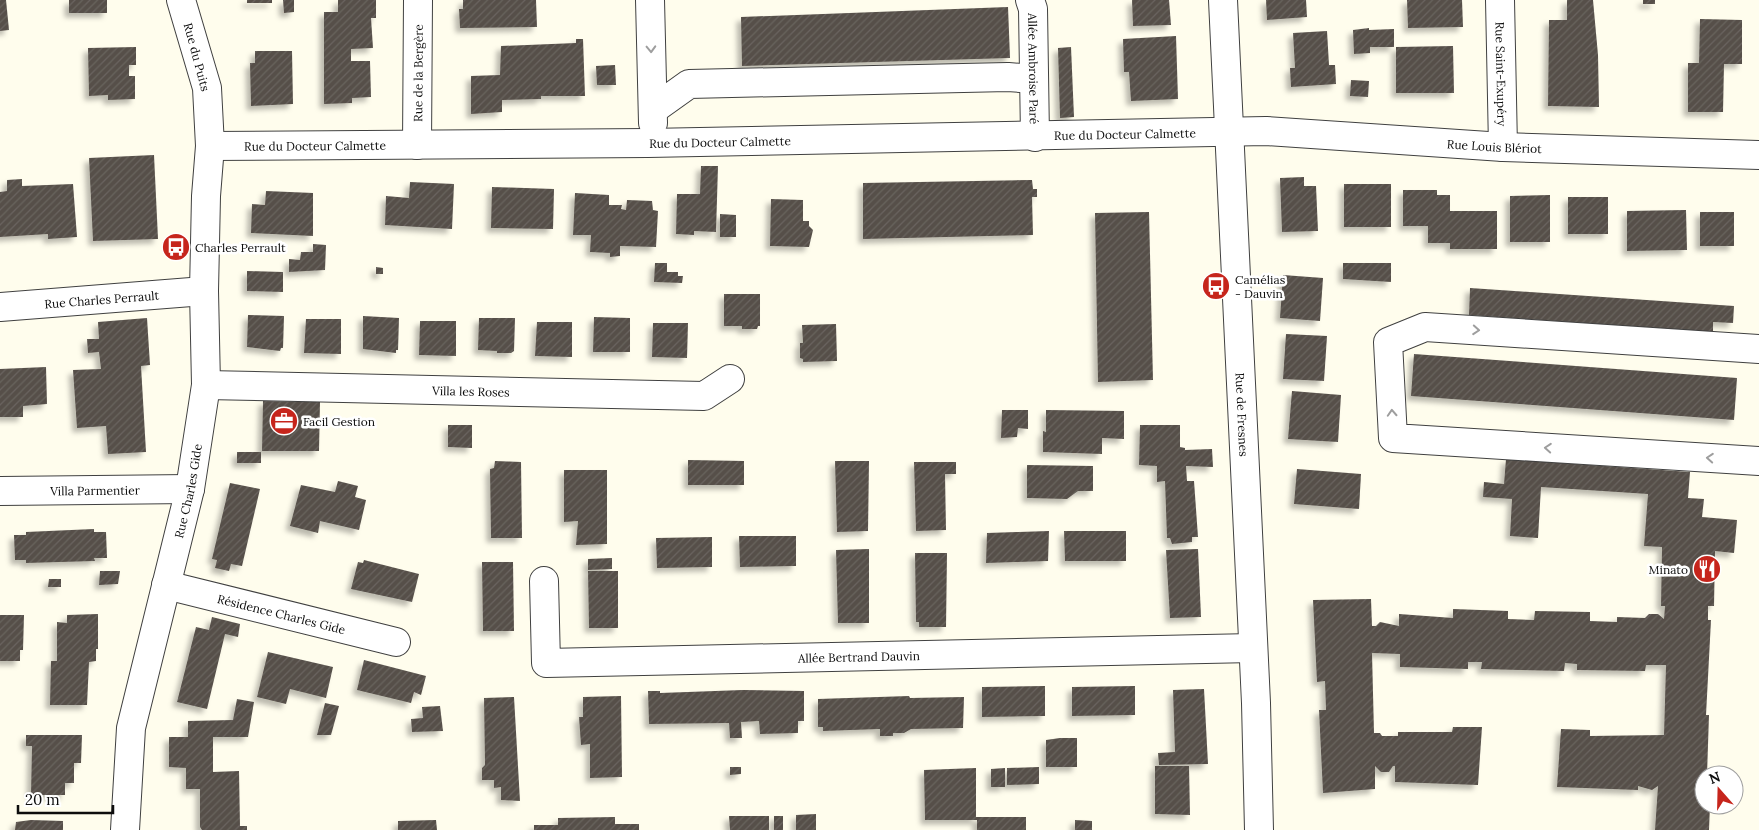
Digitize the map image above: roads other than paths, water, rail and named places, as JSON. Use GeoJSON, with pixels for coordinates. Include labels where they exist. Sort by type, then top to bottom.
{"type":"FeatureCollection","features":[{"type":"Feature","properties":{"kind":"street","name":"Rue du Puits"},"geometry":{"type":"LineString","coordinates":[[181,0],[207,88],[210,146]]}},
{"type":"Feature","properties":{"kind":"street","name":"Rue de la Bergère"},"geometry":{"type":"LineString","coordinates":[[417,145],[418,0]]}},
{"type":"Feature","properties":{"kind":"street"},"geometry":{"type":"LineString","coordinates":[[648,143],[654,120],[650,0]]}},
{"type":"Feature","properties":{"kind":"street","name":"Allée Ambroise Paré"},"geometry":{"type":"LineString","coordinates":[[1030,0],[1033,9],[1035,137]]}},
{"type":"Feature","properties":{"kind":"street","name":"Rue de Fresnes"},"geometry":{"type":"LineString","coordinates":[[1223,0],[1253,648],[1259,830]]}},
{"type":"Feature","properties":{"kind":"street","name":"Rue Saint-Exupéry"},"geometry":{"type":"LineString","coordinates":[[1500,0],[1503,147]]}},
{"type":"Feature","properties":{"kind":"street"},"geometry":{"type":"LineString","coordinates":[[654,109],[689,84],[998,77],[1033,79]]}},
{"type":"Feature","properties":{"kind":"street","name":"Rue du Docteur Calmette"},"geometry":{"type":"LineString","coordinates":[[210,146],[648,143],[1035,137],[1229,131]]}},
{"type":"Feature","properties":{"kind":"street","name":"Rue Louis Blériot"},"geometry":{"type":"LineString","coordinates":[[1229,131],[1266,131],[1503,147],[1759,155]]}},
{"type":"Feature","properties":{"kind":"street","name":"Rue Charles Gide"},"geometry":{"type":"LineString","coordinates":[[125,830],[132,728],[190,489],[206,385],[204,291],[206,196],[210,146]]}},
{"type":"Feature","properties":{"kind":"street","name":"Rue Charles Perrault"},"geometry":{"type":"LineString","coordinates":[[0,307],[204,291]]}},
{"type":"Feature","properties":{"kind":"street"},"geometry":{"type":"LineString","coordinates":[[1759,349],[1425,327],[1388,342],[1393,438],[1759,461]]}},
{"type":"Feature","properties":{"kind":"street","name":"Villa les Roses"},"geometry":{"type":"LineString","coordinates":[[206,385],[704,396],[730,378]]}},
{"type":"Feature","properties":{"kind":"street","name":"Villa Parmentier"},"geometry":{"type":"LineString","coordinates":[[0,491],[190,489]]}},
{"type":"Feature","properties":{"kind":"street","name":"Allée Bertrand Dauvin"},"geometry":{"type":"LineString","coordinates":[[544,581],[546,663],[1253,648]]}},
{"type":"Feature","properties":{"kind":"street","name":"Résidence Charles Gide"},"geometry":{"type":"LineString","coordinates":[[166,585],[396,642]]}},
{"type":"Feature","properties":{"kind":"place","name":"Charles Perrault"},"geometry":{"type":"Point","coordinates":[176,247]}},
{"type":"Feature","properties":{"kind":"place","name":"Camélias - Dauvin"},"geometry":{"type":"Point","coordinates":[1216,286]}},
{"type":"Feature","properties":{"kind":"place","name":"Facil Gestion"},"geometry":{"type":"Point","coordinates":[284,421]}},
{"type":"Feature","properties":{"kind":"place","name":"Minato"},"geometry":{"type":"Point","coordinates":[1707,569]}}]}
